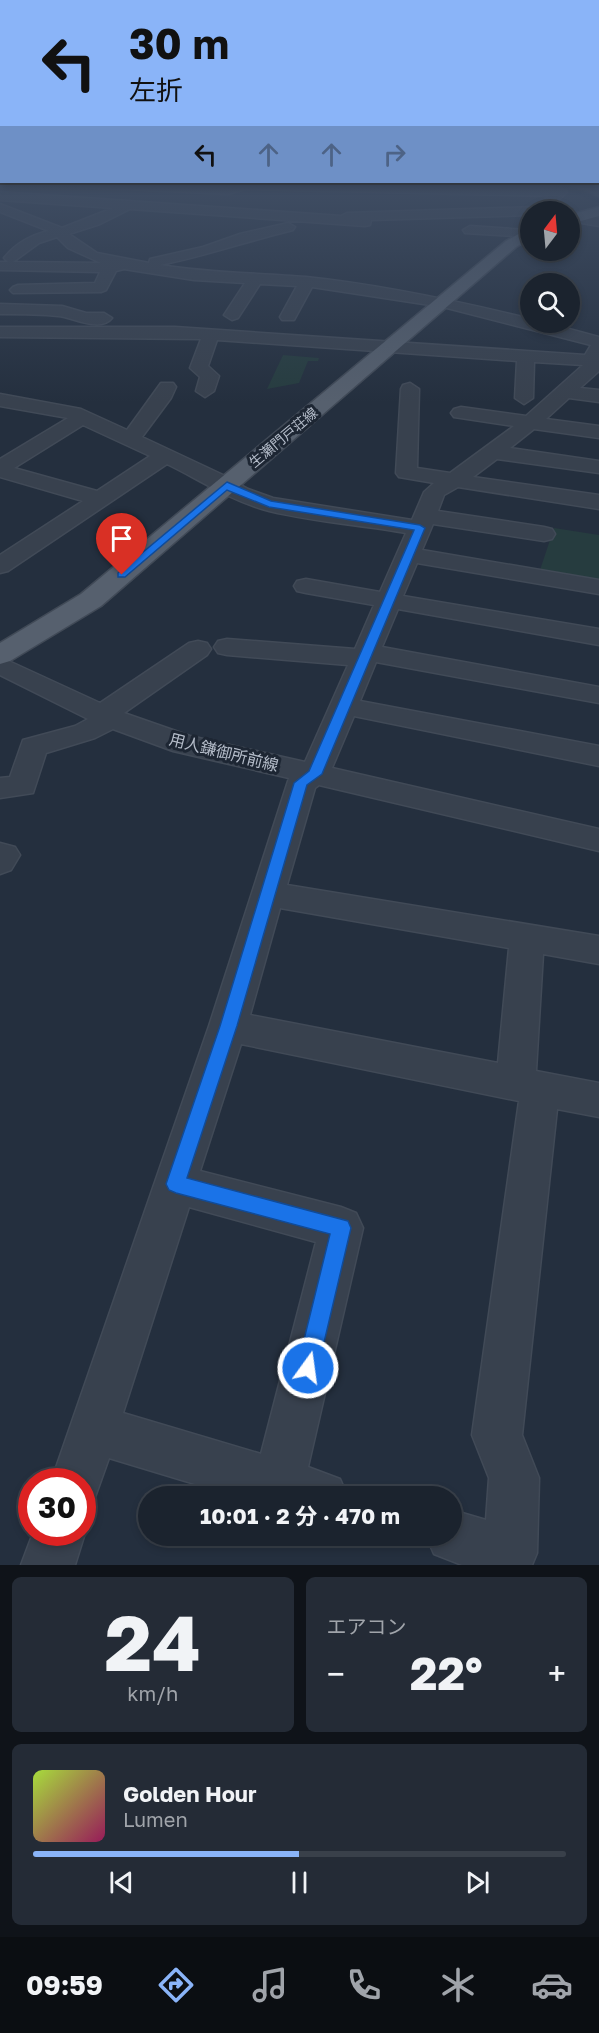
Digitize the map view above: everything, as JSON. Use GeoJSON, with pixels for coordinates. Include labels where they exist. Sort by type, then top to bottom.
{"type":"FeatureCollection","features":[{"type":"Feature","properties":{"kind":"main road","name":"生瀬門戸荘線"},"geometry":{"type":"LineString","coordinates":[[0,655],[91,600],[391,345],[501,256]]}},
{"type":"Feature","properties":{"kind":"street"},"geometry":{"type":"LineString","coordinates":[[92,256],[124,266],[179,256]]}},
{"type":"Feature","properties":{"kind":"street"},"geometry":{"type":"LineString","coordinates":[[6,262],[124,266],[194,274],[307,282],[444,302],[597,352]]}},
{"type":"Feature","properties":{"kind":"street"},"geometry":{"type":"LineString","coordinates":[[0,290],[101,287],[124,266]]}},
{"type":"Feature","properties":{"kind":"street"},"geometry":{"type":"LineString","coordinates":[[232,315],[256,278]]}},
{"type":"Feature","properties":{"kind":"street"},"geometry":{"type":"LineString","coordinates":[[288,317],[307,282]]}},
{"type":"Feature","properties":{"kind":"street"},"geometry":{"type":"LineString","coordinates":[[0,309],[71,312],[85,318],[175,321],[176,332]]}},
{"type":"Feature","properties":{"kind":"street"},"geometry":{"type":"LineString","coordinates":[[0,332],[176,332],[526,356],[597,352]]}},
{"type":"Feature","properties":{"kind":"street"},"geometry":{"type":"LineString","coordinates":[[205,391],[210,376],[199,368],[211,334]]}},
{"type":"Feature","properties":{"kind":"street"},"geometry":{"type":"LineString","coordinates":[[81,1468],[228,1026],[301,783],[315,774],[435,492],[457,480],[492,452],[527,411],[565,392],[593,367],[597,352]]}},
{"type":"Feature","properties":{"kind":"street"},"geometry":{"type":"LineString","coordinates":[[526,356],[527,411]]}},
{"type":"Feature","properties":{"kind":"street"},"geometry":{"type":"LineString","coordinates":[[131,439],[162,398],[167,387]]}},
{"type":"Feature","properties":{"kind":"street"},"geometry":{"type":"LineString","coordinates":[[410,389],[406,473],[599,502]]}},
{"type":"Feature","properties":{"kind":"street"},"geometry":{"type":"LineString","coordinates":[[565,392],[599,396]]}},
{"type":"Feature","properties":{"kind":"street"},"geometry":{"type":"LineString","coordinates":[[0,400],[82,417],[166,454],[240,494],[269,504],[418,533],[532,575],[599,586]]}},
{"type":"Feature","properties":{"kind":"street"},"geometry":{"type":"LineString","coordinates":[[461,413],[527,411],[599,432]]}},
{"type":"Feature","properties":{"kind":"street"},"geometry":{"type":"LineString","coordinates":[[0,470],[82,417]]}},
{"type":"Feature","properties":{"kind":"street"},"geometry":{"type":"LineString","coordinates":[[492,452],[599,467]]}},
{"type":"Feature","properties":{"kind":"street"},"geometry":{"type":"LineString","coordinates":[[0,566],[166,454]]}},
{"type":"Feature","properties":{"kind":"street"},"geometry":{"type":"LineString","coordinates":[[0,470],[100,499]]}},
{"type":"Feature","properties":{"kind":"street"},"geometry":{"type":"LineString","coordinates":[[532,575],[555,495]]}},
{"type":"Feature","properties":{"kind":"street"},"geometry":{"type":"LineString","coordinates":[[418,533],[544,534]]}},
{"type":"Feature","properties":{"kind":"street"},"geometry":{"type":"LineString","coordinates":[[294,609],[309,580],[390,600],[599,637]]}},
{"type":"Feature","properties":{"kind":"street"},"geometry":{"type":"LineString","coordinates":[[227,647],[365,655],[599,695]]}},
{"type":"Feature","properties":{"kind":"street"},"geometry":{"type":"LineString","coordinates":[[0,788],[22,786],[33,747],[85,732],[198,650]]}},
{"type":"Feature","properties":{"kind":"street","name":"用人鎌御所前線"},"geometry":{"type":"LineString","coordinates":[[0,665],[107,716],[183,744],[599,840]]}},
{"type":"Feature","properties":{"kind":"street"},"geometry":{"type":"LineString","coordinates":[[344,706],[599,756]]}},
{"type":"Feature","properties":{"kind":"street"},"geometry":{"type":"LineString","coordinates":[[0,854],[4,855],[0,862]]}},
{"type":"Feature","properties":{"kind":"street"},"geometry":{"type":"LineString","coordinates":[[268,894],[599,950]]}},
{"type":"Feature","properties":{"kind":"street"},"geometry":{"type":"LineString","coordinates":[[462,1540],[510,1559],[514,1478],[497,1435],[528,1087],[527,938]]}},
{"type":"Feature","properties":{"kind":"street"},"geometry":{"type":"LineString","coordinates":[[228,1026],[599,1100]]}},
{"type":"Feature","properties":{"kind":"street"},"geometry":{"type":"LineString","coordinates":[[176,1184],[341,1228],[302,1486]]}},
{"type":"Feature","properties":{"kind":"street"},"geometry":{"type":"LineString","coordinates":[[94,1429],[284,1486]]}},
{"type":"Feature","properties":{"kind":"street"},"geometry":{"type":"LineString","coordinates":[[48,1565],[55,1546]]}},
{"type":"Feature","properties":{"kind":"green space"},"geometry":{"type":"Polygon","coordinates":[[[283,355],[319,358],[318,361],[308,361],[299,383],[267,389],[283,355]]]}},
{"type":"Feature","properties":{"kind":"green space"},"geometry":{"type":"Polygon","coordinates":[[[554,528],[599,535],[599,582],[539,573],[554,528]]]}},
{"type":"Feature","properties":{"kind":"route"},"geometry":{"type":"LineString","coordinates":[[122,575],[227,485],[240,494],[269,504],[420,528],[315,774],[301,783],[228,1026],[176,1184],[341,1228],[308,1368]]}}]}
